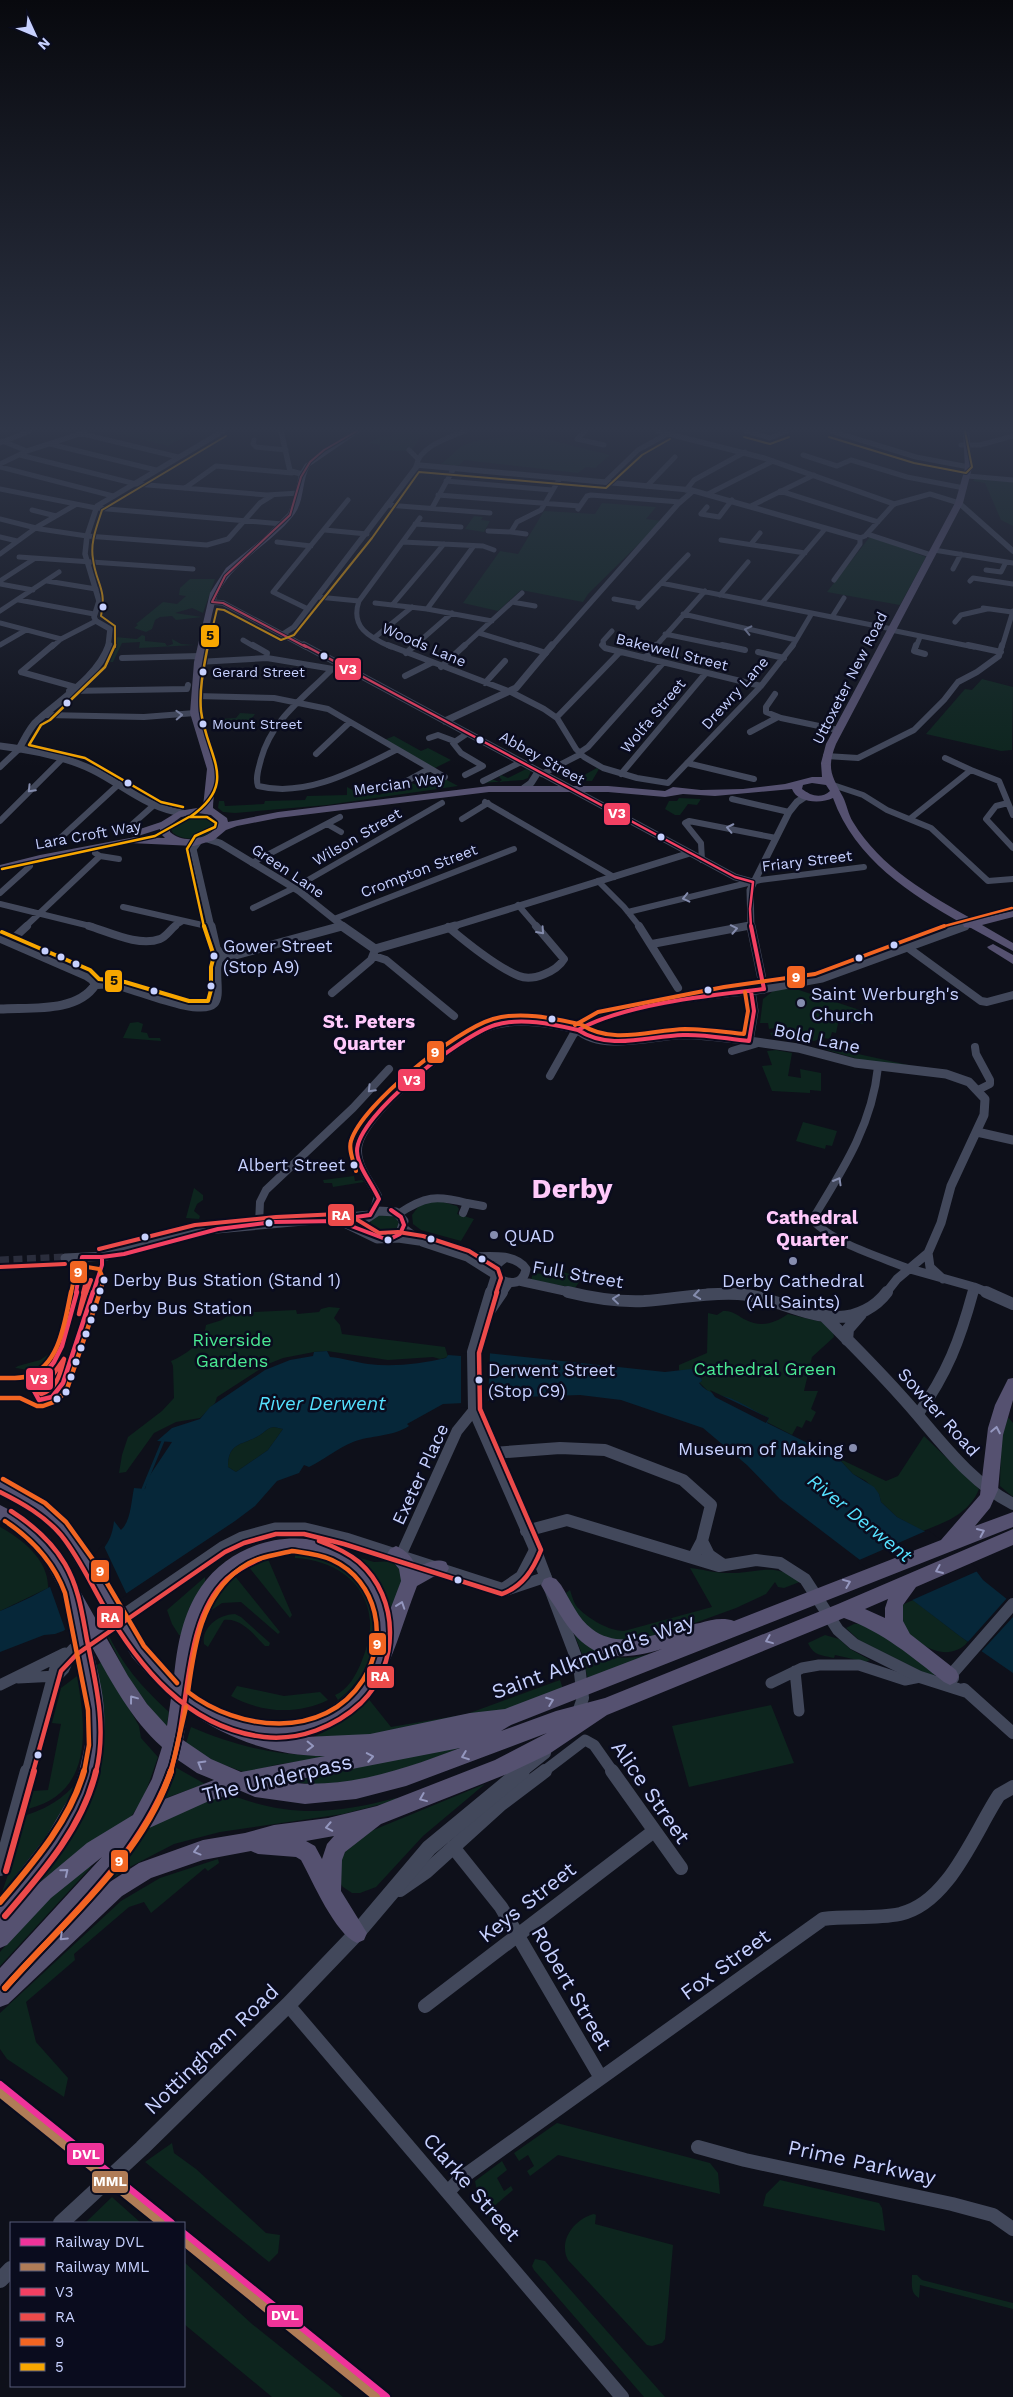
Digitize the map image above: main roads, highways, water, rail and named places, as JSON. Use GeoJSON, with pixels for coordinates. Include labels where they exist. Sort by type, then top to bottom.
{"type":"FeatureCollection","features":[{"type":"Feature","properties":{"kind":"main road"},"geometry":{"type":"LineString","coordinates":[[218,819],[208,808],[212,769],[195,714],[199,659],[214,593],[229,570],[263,543]]}},
{"type":"Feature","properties":{"kind":"main road","name":"Uttoxeter New Road"},"geometry":{"type":"LineString","coordinates":[[938,543],[838,730],[826,760],[826,774],[840,800],[843,813],[854,831],[884,865],[969,924]]}},
{"type":"Feature","properties":{"kind":"main road","name":"Uttoxeter New Road"},"geometry":{"type":"LineString","coordinates":[[802,781],[826,760]]}},
{"type":"Feature","properties":{"kind":"main road"},"geometry":{"type":"LineString","coordinates":[[808,797],[827,798],[833,788],[820,779],[802,781],[798,790],[808,797],[828,804],[843,813]]}},
{"type":"Feature","properties":{"kind":"main road","name":"Mercian Way"},"geometry":{"type":"LineString","coordinates":[[741,792],[784,787],[802,781]]}},
{"type":"Feature","properties":{"kind":"main road","name":"Mercian Way"},"geometry":{"type":"LineString","coordinates":[[524,788],[538,784],[560,784],[592,785],[608,788]]}},
{"type":"Feature","properties":{"kind":"main road","name":"Mercian Way"},"geometry":{"type":"LineString","coordinates":[[218,819],[236,823],[278,815],[445,793],[524,788],[608,788],[647,790],[665,794],[682,792],[783,792],[808,797]]}},
{"type":"Feature","properties":{"kind":"main road","name":"Lara Croft Way"},"geometry":{"type":"LineString","coordinates":[[0,863],[50,850],[136,834],[166,823],[185,812],[208,794]]}},
{"type":"Feature","properties":{"kind":"main road"},"geometry":{"type":"LineString","coordinates":[[185,812],[218,819]]}},
{"type":"Feature","properties":{"kind":"main road","name":"Lara Croft Way"},"geometry":{"type":"LineString","coordinates":[[5,871],[40,858],[130,840],[182,842],[203,840],[218,819]]}},
{"type":"Feature","properties":{"kind":"main road"},"geometry":{"type":"LineString","coordinates":[[166,823],[166,834],[182,842]]}},
{"type":"Feature","properties":{"kind":"main road"},"geometry":{"type":"LineString","coordinates":[[969,924],[1013,914]]}},
{"type":"Feature","properties":{"kind":"main road"},"geometry":{"type":"LineString","coordinates":[[969,924],[1013,948]]}},
{"type":"Feature","properties":{"kind":"main road"},"geometry":{"type":"LineString","coordinates":[[969,924],[1013,960]]}},
{"type":"Feature","properties":{"kind":"main road"},"geometry":{"type":"LineString","coordinates":[[948,1543],[979,1511],[988,1497],[997,1424],[1002,1405],[1013,1384]]}},
{"type":"Feature","properties":{"kind":"main road","name":"Saint Alkmund's Way"},"geometry":{"type":"LineString","coordinates":[[0,1485],[30,1501],[52,1517],[81,1552],[124,1629],[140,1653],[160,1677],[184,1698],[230,1725],[268,1742],[321,1746],[354,1745],[410,1736],[484,1719],[505,1718],[639,1667],[1013,1518]]}},
{"type":"Feature","properties":{"kind":"main road"},"geometry":{"type":"LineString","coordinates":[[0,1512],[29,1529],[39,1538],[59,1567],[114,1670],[133,1700],[154,1726],[194,1760],[228,1779],[268,1790],[300,1794],[332,1793],[385,1784],[413,1776],[570,1714],[612,1704],[844,1610],[894,1593],[910,1582],[1013,1537]]}},
{"type":"Feature","properties":{"kind":"main road"},"geometry":{"type":"LineString","coordinates":[[0,1984],[91,1883],[133,1832],[149,1806],[160,1784],[175,1732],[193,1621],[208,1591],[228,1570],[244,1559],[275,1547],[296,1545],[322,1548],[349,1560],[365,1576],[377,1596],[382,1615],[384,1651]]}},
{"type":"Feature","properties":{"kind":"main road"},"geometry":{"type":"LineString","coordinates":[[230,1725],[278,1732],[319,1723],[339,1713],[361,1693],[371,1681],[410,1581],[407,1565],[399,1555]]}},
{"type":"Feature","properties":{"kind":"main road"},"geometry":{"type":"LineString","coordinates":[[410,1581],[430,1570],[440,1568]]}},
{"type":"Feature","properties":{"kind":"main road"},"geometry":{"type":"LineString","coordinates":[[548,1581],[561,1598],[579,1629],[594,1641],[609,1646],[632,1648],[699,1629],[735,1628]]}},
{"type":"Feature","properties":{"kind":"main road"},"geometry":{"type":"LineString","coordinates":[[894,1593],[892,1618],[904,1639]]}},
{"type":"Feature","properties":{"kind":"main road"},"geometry":{"type":"LineString","coordinates":[[0,1912],[51,1848],[68,1821],[85,1787],[94,1752],[96,1730],[91,1684],[78,1627],[76,1600]]}},
{"type":"Feature","properties":{"kind":"main road"},"geometry":{"type":"LineString","coordinates":[[844,1610],[872,1620],[904,1639],[950,1676]]}},
{"type":"Feature","properties":{"kind":"main road"},"geometry":{"type":"LineString","coordinates":[[0,1996],[85,1915],[126,1882],[146,1870],[203,1850],[245,1843],[274,1835],[328,1828],[377,1816],[506,1773],[612,1704]]}},
{"type":"Feature","properties":{"kind":"main road","name":"The Underpass"},"geometry":{"type":"LineString","coordinates":[[0,1938],[43,1892],[87,1854],[124,1830],[179,1802],[209,1791],[268,1775],[416,1749],[462,1738],[486,1730],[505,1718]]}},
{"type":"Feature","properties":{"kind":"main road"},"geometry":{"type":"LineString","coordinates":[[333,1894],[330,1868],[334,1851],[348,1835],[365,1826],[377,1816]]}},
{"type":"Feature","properties":{"kind":"main road"},"geometry":{"type":"LineString","coordinates":[[245,1843],[288,1844],[301,1848],[311,1857],[346,1920],[357,1933]]}},
{"type":"Feature","properties":{"kind":"water","name":"River Derwent"},"geometry":{"type":"Polygon","coordinates":[[[327,1351],[330,1357],[378,1365],[417,1363],[446,1358],[448,1355],[461,1356],[487,1353],[665,1372],[691,1369],[698,1372],[702,1381],[699,1383],[706,1389],[740,1402],[769,1418],[767,1423],[838,1458],[853,1474],[874,1487],[879,1494],[881,1502],[897,1517],[926,1532],[974,1568],[983,1580],[1013,1604],[1013,1673],[961,1637],[780,1499],[747,1465],[703,1428],[621,1400],[580,1395],[494,1398],[485,1402],[443,1404],[407,1424],[409,1426],[402,1430],[353,1442],[309,1467],[304,1465],[299,1473],[277,1481],[255,1506],[235,1521],[118,1599],[63,1631],[44,1635],[0,1652],[0,1611],[55,1584],[94,1558],[108,1543],[114,1521],[121,1530],[129,1516],[134,1488],[145,1489],[148,1478],[172,1442],[157,1441],[172,1428],[200,1419],[210,1407],[265,1370],[290,1360],[313,1356],[314,1352],[327,1351]],[[270,1428],[238,1445],[231,1453],[228,1467],[236,1472],[268,1450],[283,1429],[270,1428]]]}},
{"type":"Feature","properties":{"kind":"waterway"},"geometry":{"type":"LineString","coordinates":[[143,1489],[163,1441]]}},
{"type":"Feature","properties":{"kind":"tunnel"},"geometry":{"type":"LineString","coordinates":[[0,1261],[65,1258]]}},
{"type":"Feature","properties":{"kind":"rail line","name":"DVL"},"geometry":{"type":"LineString","coordinates":[[0,2085],[170,2222]]}},
{"type":"Feature","properties":{"kind":"rail line","name":"MML"},"geometry":{"type":"LineString","coordinates":[[0,2093],[160,2222]]}},
{"type":"Feature","properties":{"kind":"rail line","name":"DVL"},"geometry":{"type":"LineString","coordinates":[[185,2235],[386,2397]]}},
{"type":"Feature","properties":{"kind":"rail line","name":"MML"},"geometry":{"type":"LineString","coordinates":[[185,2243],[376,2397]]}},
{"type":"Feature","properties":{"kind":"place","name":"Gerard Street"},"geometry":{"type":"Point","coordinates":[203,672]}},
{"type":"Feature","properties":{"kind":"place","name":"Mount Street"},"geometry":{"type":"Point","coordinates":[203,724]}},
{"type":"Feature","properties":{"kind":"place","name":"Gower Street (Stop A9)"},"geometry":{"type":"Point","coordinates":[214,956]}},
{"type":"Feature","properties":{"kind":"place","name":"Saint Werburgh's Church"},"geometry":{"type":"Point","coordinates":[801,1003]}},
{"type":"Feature","properties":{"kind":"place","name":"Albert Street"},"geometry":{"type":"Point","coordinates":[354,1165]}},
{"type":"Feature","properties":{"kind":"place","name":"QUAD"},"geometry":{"type":"Point","coordinates":[494,1235]}},
{"type":"Feature","properties":{"kind":"place","name":"Derby Cathedral (All Saints)"},"geometry":{"type":"Point","coordinates":[793,1261]}},
{"type":"Feature","properties":{"kind":"place","name":"Derby Bus Station (Stand 1)"},"geometry":{"type":"Point","coordinates":[104,1280]}},
{"type":"Feature","properties":{"kind":"place","name":"Derby Bus Station"},"geometry":{"type":"Point","coordinates":[94,1308]}},
{"type":"Feature","properties":{"kind":"place","name":"Derwent Street (Stop C9)"},"geometry":{"type":"Point","coordinates":[479,1380]}},
{"type":"Feature","properties":{"kind":"place","name":"Museum of Making"},"geometry":{"type":"Point","coordinates":[853,1448]}},
{"type":"Feature","properties":{"kind":"district","name":"St. Peters Quarter"},"geometry":{"type":"Point","coordinates":[369,1032]}},
{"type":"Feature","properties":{"kind":"district","name":"Derby"},"geometry":{"type":"Point","coordinates":[572,1188]}},
{"type":"Feature","properties":{"kind":"district","name":"Cathedral Quarter"},"geometry":{"type":"Point","coordinates":[812,1228]}},
{"type":"Feature","properties":{"kind":"park label","name":"Riverside Gardens"},"geometry":{"type":"Point","coordinates":[232,1349]}},
{"type":"Feature","properties":{"kind":"park label","name":"Cathedral Green"},"geometry":{"type":"Point","coordinates":[765,1368]}}]}
